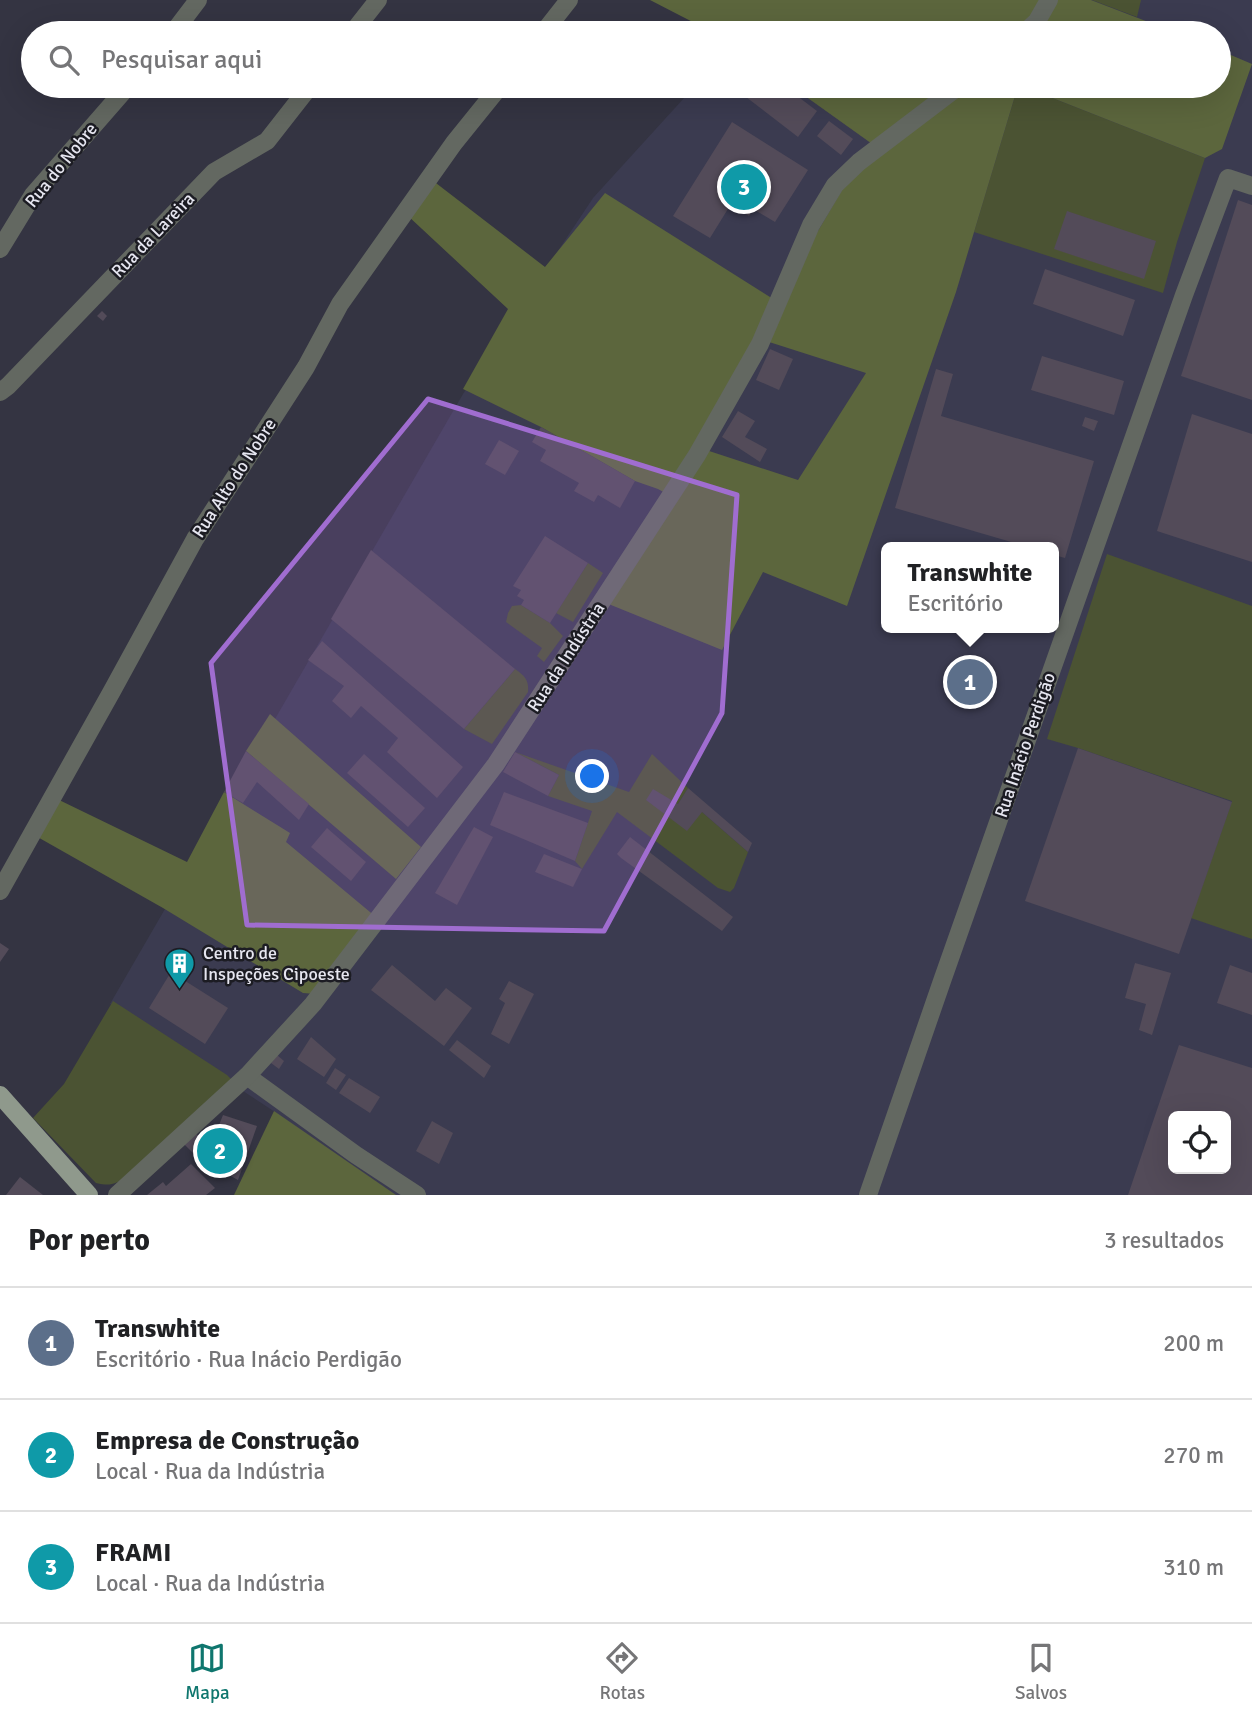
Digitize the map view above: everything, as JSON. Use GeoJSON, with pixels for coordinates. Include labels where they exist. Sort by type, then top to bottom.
{"type":"FeatureCollection","features":[{"type":"Feature","properties":{"kind":"main road"},"geometry":{"type":"LineString","coordinates":[[0,1095],[89,1195]]}},
{"type":"Feature","properties":{"kind":"street"},"geometry":{"type":"LineString","coordinates":[[182,21],[198,0]]}},
{"type":"Feature","properties":{"kind":"street"},"geometry":{"type":"LineString","coordinates":[[361,21],[378,0]]}},
{"type":"Feature","properties":{"kind":"street"},"geometry":{"type":"LineString","coordinates":[[552,21],[569,0]]}},
{"type":"Feature","properties":{"kind":"street"},"geometry":{"type":"LineString","coordinates":[[1037,21],[1049,0]]}},
{"type":"Feature","properties":{"kind":"street","name":"Rua do Nobre"},"geometry":{"type":"LineString","coordinates":[[0,249],[33,195],[118,98]]}},
{"type":"Feature","properties":{"kind":"street","name":"Rua da Lareira"},"geometry":{"type":"LineString","coordinates":[[0,392],[214,172],[267,141],[301,98]]}},
{"type":"Feature","properties":{"kind":"street","name":"Rua Alto do Nobre"},"geometry":{"type":"LineString","coordinates":[[0,891],[195,539],[306,367],[341,304],[454,143],[490,98]]}},
{"type":"Feature","properties":{"kind":"street","name":"Rua da Indústria"},"geometry":{"type":"LineString","coordinates":[[117,1195],[247,1076],[313,1004],[496,764],[697,455],[760,344],[811,225],[835,185],[859,162],[944,98]]}},
{"type":"Feature","properties":{"kind":"street","name":"Rua Inácio Perdigão"},"geometry":{"type":"LineString","coordinates":[[868,1195],[1184,295],[1228,178],[1252,186]]}},
{"type":"Feature","properties":{"kind":"street"},"geometry":{"type":"LineString","coordinates":[[247,1076],[356,1155],[417,1195]]}},
{"type":"Feature","properties":{"kind":"highlighted area"},"geometry":{"type":"Polygon","coordinates":[[[428,399],[737,495],[722,713],[604,931],[247,925],[211,663],[428,399]]]}},
{"type":"Feature","properties":{"kind":"shaded area"},"geometry":{"type":"Polygon","coordinates":[[[770,0],[1252,0],[1252,1195],[252,1195],[275,1112],[110,1004],[463,394],[593,198],[684,98],[1231,98],[1231,21],[753,21],[770,0]]]}},
{"type":"Feature","properties":{"kind":"green space"},"geometry":{"type":"Polygon","coordinates":[[[650,0],[1091,0],[1146,21],[691,21],[650,0]]]}},
{"type":"Feature","properties":{"kind":"green space"},"geometry":{"type":"Polygon","coordinates":[[[1092,0],[1141,0],[1137,17],[1092,0]]]}},
{"type":"Feature","properties":{"kind":"green space"},"geometry":{"type":"Polygon","coordinates":[[[1231,55],[1252,64],[1222,149],[1205,158],[1052,98],[1231,98],[1231,55]]]}},
{"type":"Feature","properties":{"kind":"green space"},"geometry":{"type":"Polygon","coordinates":[[[808,98],[1014,98],[956,292],[847,606],[763,572],[722,650],[611,605],[606,601],[703,449],[798,480],[866,373],[766,341],[805,253],[842,190],[882,151],[808,98]]]}},
{"type":"Feature","properties":{"kind":"green space"},"geometry":{"type":"Polygon","coordinates":[[[1014,98],[1052,98],[1205,158],[1163,293],[974,232],[1014,98]]]}},
{"type":"Feature","properties":{"kind":"green space"},"geometry":{"type":"Polygon","coordinates":[[[432,180],[545,267],[605,193],[778,302],[669,495],[635,481],[541,427],[463,389],[508,309],[407,215],[432,180]]]}},
{"type":"Feature","properties":{"kind":"green space"},"geometry":{"type":"Polygon","coordinates":[[[1107,554],[1252,606],[1252,939],[1191,918],[1232,801],[1047,739],[1107,554]]]}},
{"type":"Feature","properties":{"kind":"green space"},"geometry":{"type":"Polygon","coordinates":[[[588,563],[603,573],[573,622],[556,613],[588,563]]]}},
{"type":"Feature","properties":{"kind":"green space"},"geometry":{"type":"Polygon","coordinates":[[[521,605],[550,623],[563,636],[544,662],[537,656],[542,648],[506,622],[512,606],[521,605]]]}},
{"type":"Feature","properties":{"kind":"green space"},"geometry":{"type":"Polygon","coordinates":[[[515,669],[526,679],[528,692],[492,744],[464,729],[515,669]]]}},
{"type":"Feature","properties":{"kind":"green space"},"geometry":{"type":"Polygon","coordinates":[[[270,714],[421,847],[396,879],[246,751],[270,714]]]}},
{"type":"Feature","properties":{"kind":"green space"},"geometry":{"type":"Polygon","coordinates":[[[515,752],[629,792],[652,754],[688,788],[678,804],[646,800],[702,812],[748,852],[734,888],[730,892],[718,888],[617,812],[582,869],[575,861],[592,811],[548,796],[559,775],[515,752]]]}},
{"type":"Feature","properties":{"kind":"green space"},"geometry":{"type":"Polygon","coordinates":[[[224,792],[290,833],[286,842],[376,917],[316,994],[303,993],[163,908],[34,835],[55,798],[187,862],[224,792]]]}},
{"type":"Feature","properties":{"kind":"green space"},"geometry":{"type":"Polygon","coordinates":[[[113,1001],[227,1075],[236,1084],[126,1177],[115,1183],[105,1184],[96,1183],[33,1118],[64,1084],[113,1001]]]}},
{"type":"Feature","properties":{"kind":"green space"},"geometry":{"type":"Polygon","coordinates":[[[274,1111],[396,1195],[234,1195],[274,1111]]]}},
{"type":"Feature","properties":{"kind":"building"},"geometry":{"type":"Polygon","coordinates":[[[747,98],[800,98],[817,111],[798,137],[747,98]]]}},
{"type":"Feature","properties":{"kind":"building"},"geometry":{"type":"Polygon","coordinates":[[[829,121],[853,139],[841,155],[817,136],[829,121]]]}},
{"type":"Feature","properties":{"kind":"building"},"geometry":{"type":"Polygon","coordinates":[[[732,122],[808,170],[775,222],[753,209],[749,216],[731,204],[710,238],[673,216],[732,122]]]}},
{"type":"Feature","properties":{"kind":"building"},"geometry":{"type":"Polygon","coordinates":[[[1238,200],[1252,205],[1252,400],[1181,376],[1238,200]]]}},
{"type":"Feature","properties":{"kind":"building"},"geometry":{"type":"Polygon","coordinates":[[[1067,211],[1156,241],[1144,279],[1054,249],[1067,211]]]}},
{"type":"Feature","properties":{"kind":"building"},"geometry":{"type":"Polygon","coordinates":[[[1045,269],[1135,300],[1123,336],[1033,304],[1045,269]]]}},
{"type":"Feature","properties":{"kind":"building"},"geometry":{"type":"Polygon","coordinates":[[[102,311],[107,316],[103,321],[97,316],[102,311]]]}},
{"type":"Feature","properties":{"kind":"building"},"geometry":{"type":"Polygon","coordinates":[[[770,349],[793,359],[779,390],[756,380],[770,349]]]}},
{"type":"Feature","properties":{"kind":"building"},"geometry":{"type":"Polygon","coordinates":[[[1042,356],[1124,381],[1114,415],[1031,390],[1042,356]]]}},
{"type":"Feature","properties":{"kind":"building"},"geometry":{"type":"Polygon","coordinates":[[[936,369],[953,374],[941,416],[1094,461],[1065,558],[1059,556],[1059,542],[1011,542],[895,508],[936,369]]]}},
{"type":"Feature","properties":{"kind":"building"},"geometry":{"type":"Polygon","coordinates":[[[738,411],[755,421],[745,437],[767,449],[760,462],[722,437],[738,411]]]}},
{"type":"Feature","properties":{"kind":"building"},"geometry":{"type":"Polygon","coordinates":[[[1192,414],[1252,434],[1252,562],[1157,531],[1192,414]]]}},
{"type":"Feature","properties":{"kind":"building"},"geometry":{"type":"Polygon","coordinates":[[[1085,417],[1098,421],[1094,431],[1082,426],[1085,417]]]}},
{"type":"Feature","properties":{"kind":"building"},"geometry":{"type":"Polygon","coordinates":[[[541,427],[635,481],[620,508],[598,495],[594,502],[574,491],[579,483],[540,461],[546,450],[532,442],[541,427]]]}},
{"type":"Feature","properties":{"kind":"building"},"geometry":{"type":"Polygon","coordinates":[[[499,440],[519,451],[505,475],[485,464],[499,440]]]}},
{"type":"Feature","properties":{"kind":"building"},"geometry":{"type":"Polygon","coordinates":[[[545,536],[588,563],[550,623],[521,605],[524,600],[517,596],[521,590],[513,586],[545,536]]]}},
{"type":"Feature","properties":{"kind":"building"},"geometry":{"type":"Polygon","coordinates":[[[371,550],[515,669],[464,729],[331,619],[371,550]]]}},
{"type":"Feature","properties":{"kind":"building"},"geometry":{"type":"Polygon","coordinates":[[[322,641],[463,767],[437,798],[387,752],[398,738],[361,706],[351,718],[332,701],[344,686],[308,660],[322,641]]]}},
{"type":"Feature","properties":{"kind":"building"},"geometry":{"type":"Polygon","coordinates":[[[1078,748],[1232,802],[1179,954],[1025,901],[1078,748]]]}},
{"type":"Feature","properties":{"kind":"building"},"geometry":{"type":"Polygon","coordinates":[[[246,751],[309,804],[299,820],[257,782],[243,803],[224,792],[246,751]]]}},
{"type":"Feature","properties":{"kind":"building"},"geometry":{"type":"Polygon","coordinates":[[[515,752],[559,775],[548,796],[503,772],[515,752]]]}},
{"type":"Feature","properties":{"kind":"building"},"geometry":{"type":"Polygon","coordinates":[[[364,754],[425,808],[408,827],[347,773],[364,754]]]}},
{"type":"Feature","properties":{"kind":"building"},"geometry":{"type":"Polygon","coordinates":[[[688,788],[752,843],[748,852],[702,812],[687,831],[646,800],[653,789],[678,804],[688,788]]]}},
{"type":"Feature","properties":{"kind":"building"},"geometry":{"type":"Polygon","coordinates":[[[504,792],[588,823],[575,861],[490,825],[504,792]]]}},
{"type":"Feature","properties":{"kind":"building"},"geometry":{"type":"Polygon","coordinates":[[[474,827],[493,837],[457,905],[435,893],[474,827]]]}},
{"type":"Feature","properties":{"kind":"building"},"geometry":{"type":"Polygon","coordinates":[[[327,828],[366,862],[351,881],[311,847],[327,828]]]}},
{"type":"Feature","properties":{"kind":"building"},"geometry":{"type":"Polygon","coordinates":[[[630,837],[733,917],[722,931],[617,854],[630,837]]]}},
{"type":"Feature","properties":{"kind":"building"},"geometry":{"type":"Polygon","coordinates":[[[544,854],[582,869],[573,887],[535,872],[544,854]]]}},
{"type":"Feature","properties":{"kind":"building"},"geometry":{"type":"Polygon","coordinates":[[[0,943],[9,949],[0,962],[0,943]]]}},
{"type":"Feature","properties":{"kind":"building"},"geometry":{"type":"Polygon","coordinates":[[[1135,963],[1171,973],[1152,1035],[1139,1030],[1146,1004],[1125,998],[1135,963]]]}},
{"type":"Feature","properties":{"kind":"building"},"geometry":{"type":"Polygon","coordinates":[[[392,965],[435,1001],[446,988],[472,1008],[444,1046],[371,990],[392,965]]]}},
{"type":"Feature","properties":{"kind":"building"},"geometry":{"type":"Polygon","coordinates":[[[1230,965],[1252,973],[1252,1015],[1217,1003],[1230,965]]]}},
{"type":"Feature","properties":{"kind":"building","name":"Centro de Inspeções Cipoeste"},"geometry":{"type":"Polygon","coordinates":[[[171,972],[228,1008],[205,1044],[149,1008],[171,972]]]}},
{"type":"Feature","properties":{"kind":"building"},"geometry":{"type":"Polygon","coordinates":[[[509,981],[534,994],[509,1044],[491,1034],[505,1003],[499,999],[509,981]]]}},
{"type":"Feature","properties":{"kind":"building"},"geometry":{"type":"Polygon","coordinates":[[[311,1037],[336,1059],[324,1077],[297,1059],[311,1037]]]}},
{"type":"Feature","properties":{"kind":"building"},"geometry":{"type":"Polygon","coordinates":[[[457,1040],[491,1066],[484,1078],[449,1050],[457,1040]]]}},
{"type":"Feature","properties":{"kind":"building"},"geometry":{"type":"Polygon","coordinates":[[[1179,1045],[1252,1068],[1252,1195],[1128,1195],[1179,1045]]]}},
{"type":"Feature","properties":{"kind":"building"},"geometry":{"type":"Polygon","coordinates":[[[277,1055],[284,1061],[279,1069],[271,1063],[277,1055]]]}},
{"type":"Feature","properties":{"kind":"building"},"geometry":{"type":"Polygon","coordinates":[[[335,1068],[346,1075],[336,1090],[326,1083],[335,1068]]]}},
{"type":"Feature","properties":{"kind":"building"},"geometry":{"type":"Polygon","coordinates":[[[349,1078],[380,1097],[370,1113],[339,1093],[349,1078]]]}},
{"type":"Feature","properties":{"kind":"building"},"geometry":{"type":"Polygon","coordinates":[[[223,1115],[257,1126],[238,1180],[198,1158],[184,1144],[195,1133],[211,1145],[223,1115]]]}},
{"type":"Feature","properties":{"kind":"building"},"geometry":{"type":"Polygon","coordinates":[[[432,1121],[453,1133],[439,1164],[416,1151],[432,1121]]]}},
{"type":"Feature","properties":{"kind":"building"},"geometry":{"type":"Polygon","coordinates":[[[191,1164],[215,1188],[206,1195],[147,1195],[163,1182],[166,1186],[191,1164]]]}},
{"type":"Feature","properties":{"kind":"building"},"geometry":{"type":"Polygon","coordinates":[[[20,1177],[43,1195],[6,1195],[20,1177]]]}},
{"type":"Feature","properties":{"kind":"place","name":"FRAMI"},"geometry":{"type":"Point","coordinates":[744,187]}},
{"type":"Feature","properties":{"kind":"place","name":"Transwhite"},"geometry":{"type":"Point","coordinates":[970,682]}},
{"type":"Feature","properties":{"kind":"place","name":"Centro de Inspeções Cipoeste"},"geometry":{"type":"Point","coordinates":[180,990]}},
{"type":"Feature","properties":{"kind":"place","name":"Empresa de Construção"},"geometry":{"type":"Point","coordinates":[220,1151]}}]}
